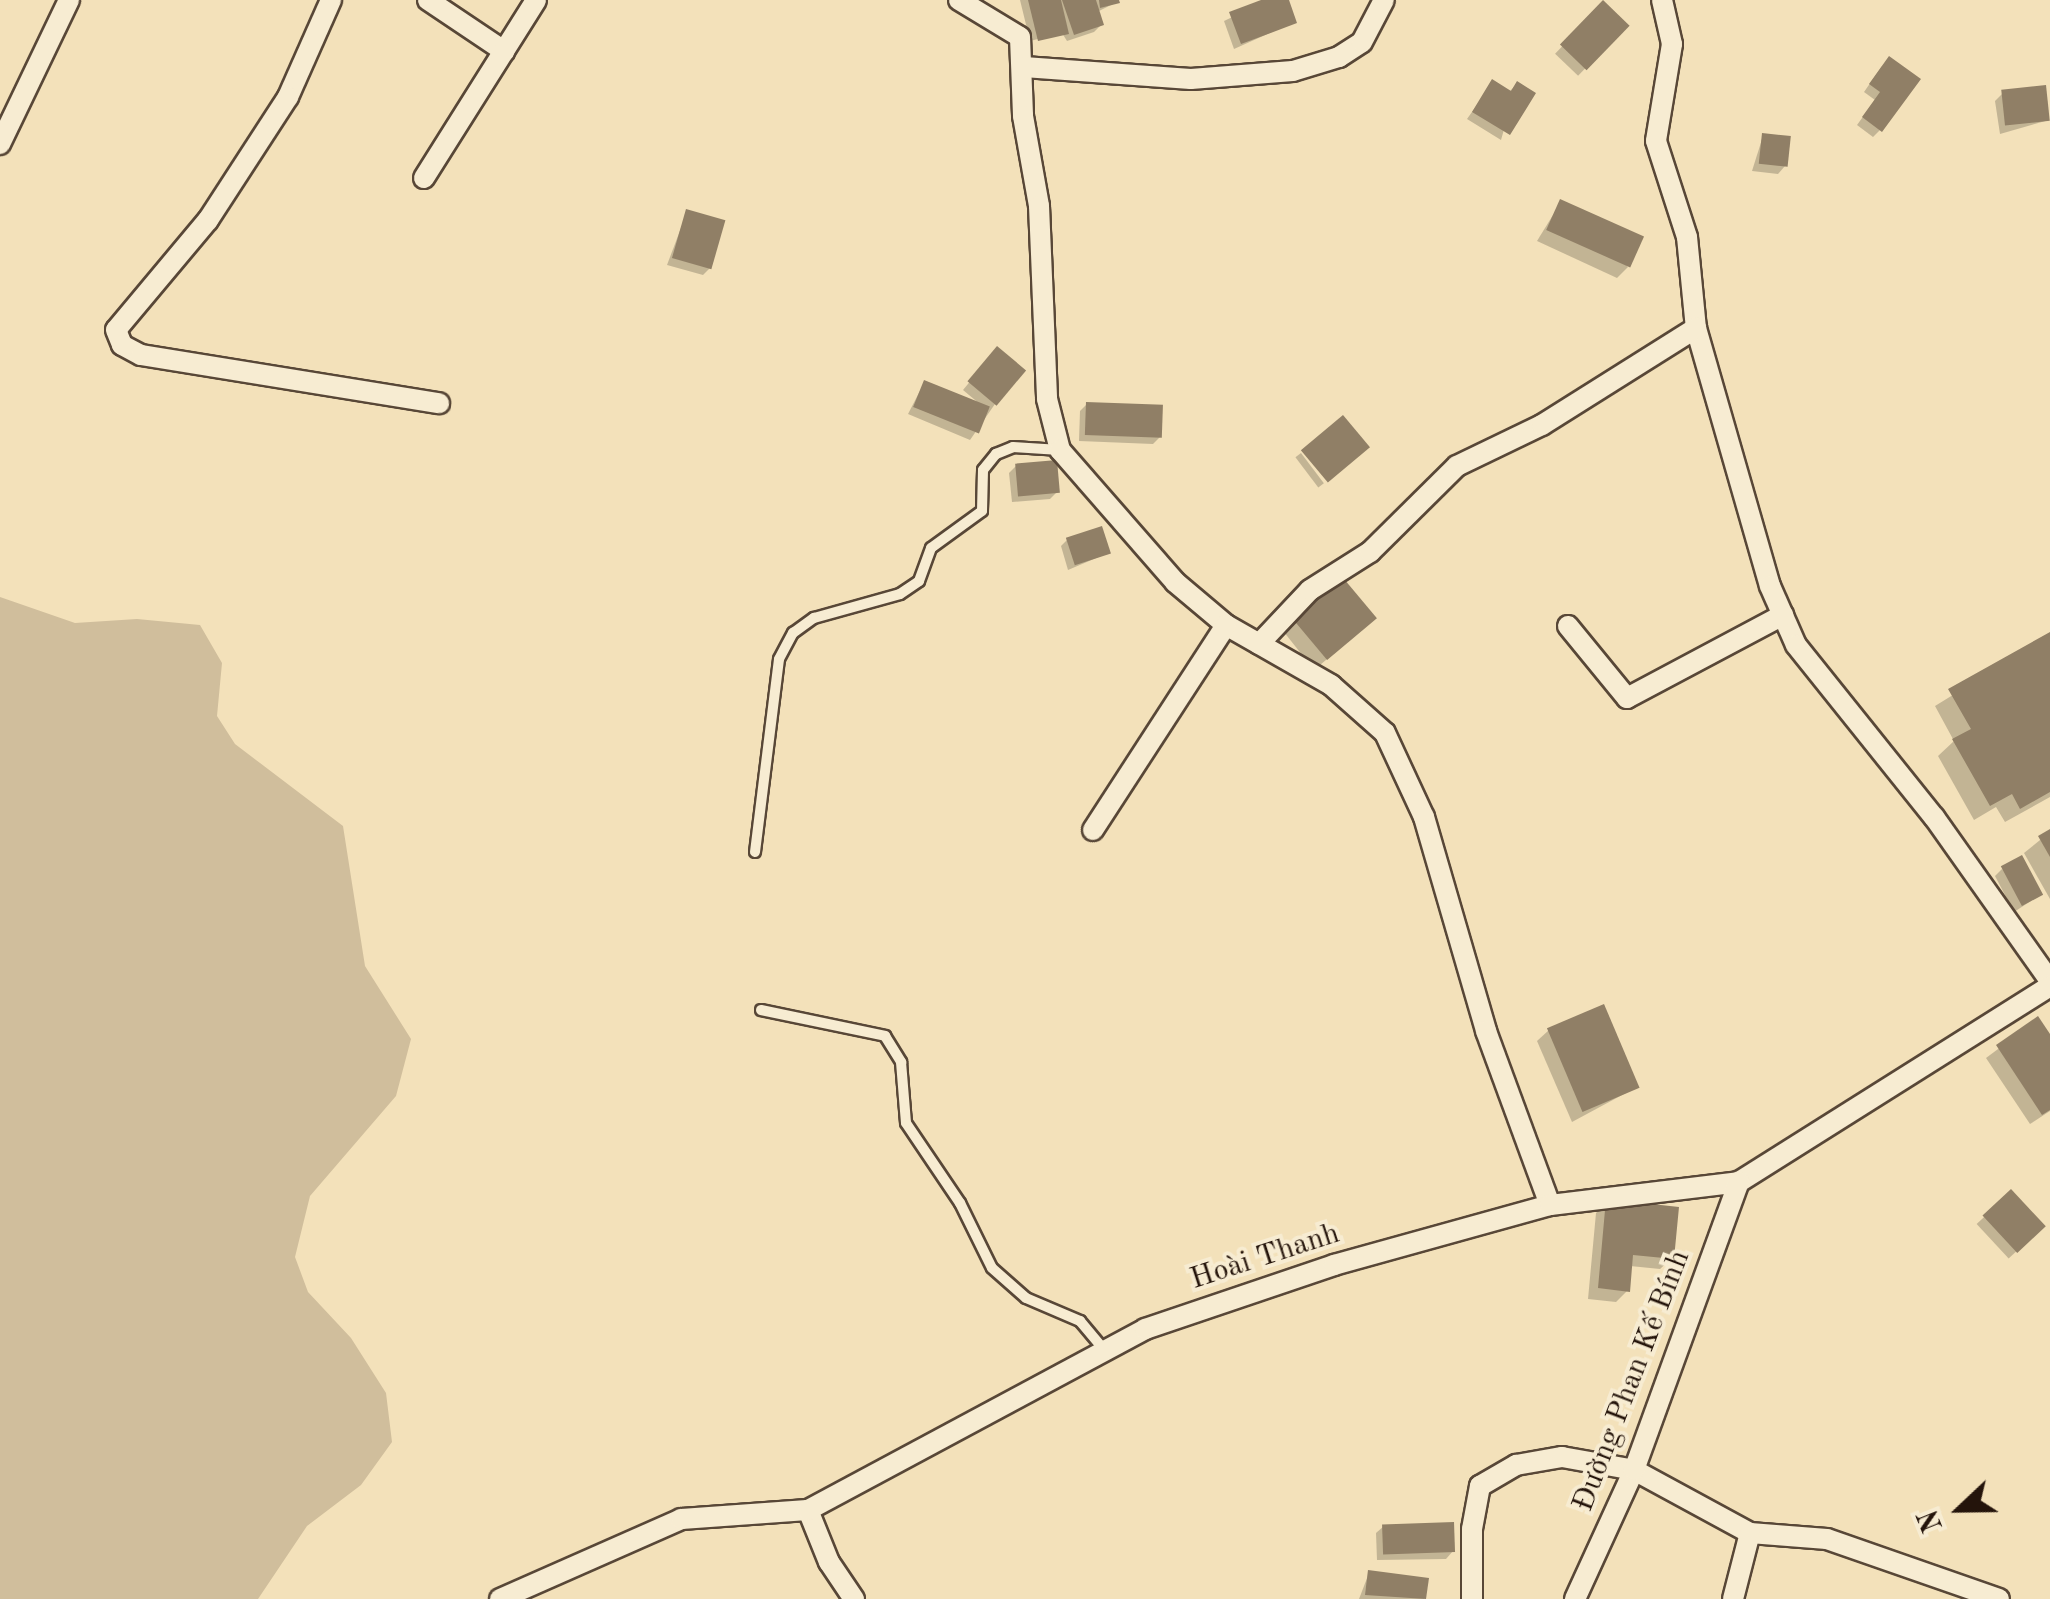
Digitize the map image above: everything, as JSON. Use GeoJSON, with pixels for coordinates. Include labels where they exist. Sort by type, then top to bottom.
{"type":"FeatureCollection","features":[{"type":"Feature","properties":{"kind":"street"},"geometry":{"type":"LineString","coordinates":[[0,144],[69,0]]}},
{"type":"Feature","properties":{"kind":"street"},"geometry":{"type":"LineString","coordinates":[[331,0],[288,96],[208,220],[116,330],[122,345],[141,355],[439,403]]}},
{"type":"Feature","properties":{"kind":"street"},"geometry":{"type":"LineString","coordinates":[[428,0],[504,51]]}},
{"type":"Feature","properties":{"kind":"street"},"geometry":{"type":"LineString","coordinates":[[424,178],[536,0]]}},
{"type":"Feature","properties":{"kind":"street"},"geometry":{"type":"LineString","coordinates":[[958,0],[1010,25],[1020,37],[1047,400],[1060,450],[1175,582],[1226,625],[1330,686],[1385,733],[1424,817],[1486,1031],[1550,1206]]}},
{"type":"Feature","properties":{"kind":"street"},"geometry":{"type":"LineString","coordinates":[[1024,67],[1190,79],[1293,71],[1339,57],[1362,42],[1384,0]]}},
{"type":"Feature","properties":{"kind":"street"},"geometry":{"type":"LineString","coordinates":[[1662,0],[1672,44],[1656,141],[1687,236],[1696,328],[1783,616],[1796,645],[1934,817],[2050,984]]}},
{"type":"Feature","properties":{"kind":"street"},"geometry":{"type":"LineString","coordinates":[[1259,644],[1310,590],[1370,552],[1457,466],[1542,425],[1696,328]]}},
{"type":"Feature","properties":{"kind":"street"},"geometry":{"type":"LineString","coordinates":[[1568,626],[1627,698],[1783,616]]}},
{"type":"Feature","properties":{"kind":"street"},"geometry":{"type":"LineString","coordinates":[[1093,830],[1226,625]]}},
{"type":"Feature","properties":{"kind":"street","name":"Hoài Thanh"},"geometry":{"type":"LineString","coordinates":[[500,1599],[681,1519],[808,1510],[1145,1328],[1334,1265],[1550,1206],[1739,1182],[2050,984]]}},
{"type":"Feature","properties":{"kind":"street","name":"Đường Phan Kế Bính"},"geometry":{"type":"LineString","coordinates":[[1575,1599],[1634,1470],[1739,1182]]}},
{"type":"Feature","properties":{"kind":"street"},"geometry":{"type":"LineString","coordinates":[[1472,1599],[1472,1529],[1480,1486],[1516,1464],[1562,1457],[1634,1470],[1750,1532],[1827,1539],[1999,1599]]}},
{"type":"Feature","properties":{"kind":"street"},"geometry":{"type":"LineString","coordinates":[[808,1510],[828,1562],[854,1599]]}},
{"type":"Feature","properties":{"kind":"street"},"geometry":{"type":"LineString","coordinates":[[1733,1599],[1742,1586],[1750,1532]]}},
{"type":"Feature","properties":{"kind":"lane"},"geometry":{"type":"LineString","coordinates":[[754,852],[779,659],[793,633],[814,618],[900,594],[919,580],[932,548],[982,511],[983,470],[996,454],[1013,447],[1060,450]]}},
{"type":"Feature","properties":{"kind":"lane"},"geometry":{"type":"LineString","coordinates":[[762,1010],[885,1036],[901,1062],[906,1124],[960,1203],[992,1268],[1026,1298],[1080,1321],[1104,1350]]}},
{"type":"Feature","properties":{"kind":"shaded area"},"geometry":{"type":"Polygon","coordinates":[[[0,597],[75,623],[137,619],[200,625],[222,663],[217,716],[235,744],[343,826],[365,966],[411,1039],[396,1096],[310,1196],[295,1257],[308,1292],[351,1338],[386,1393],[392,1442],[361,1485],[307,1526],[258,1599],[0,1599],[0,597]]]}},
{"type":"Feature","properties":{"kind":"building"},"geometry":{"type":"Polygon","coordinates":[[[1028,0],[1061,0],[1069,34],[1038,41],[1028,0]]]}},
{"type":"Feature","properties":{"kind":"building"},"geometry":{"type":"Polygon","coordinates":[[[1062,0],[1096,0],[1104,25],[1074,35],[1062,0]]]}},
{"type":"Feature","properties":{"kind":"building"},"geometry":{"type":"Polygon","coordinates":[[[1099,0],[1119,0],[1120,3],[1100,8],[1099,0]]]}},
{"type":"Feature","properties":{"kind":"building"},"geometry":{"type":"Polygon","coordinates":[[[1261,0],[1289,0],[1297,23],[1241,44],[1229,12],[1261,0]]]}},
{"type":"Feature","properties":{"kind":"building"},"geometry":{"type":"Polygon","coordinates":[[[1603,0],[1630,26],[1587,70],[1560,45],[1603,0]]]}},
{"type":"Feature","properties":{"kind":"building"},"geometry":{"type":"Polygon","coordinates":[[[1889,56],[1921,79],[1882,132],[1862,117],[1880,92],[1869,84],[1889,56]]]}},
{"type":"Feature","properties":{"kind":"building"},"geometry":{"type":"Polygon","coordinates":[[[1492,79],[1511,91],[1517,81],[1536,93],[1510,135],[1472,112],[1492,79]]]}},
{"type":"Feature","properties":{"kind":"building"},"geometry":{"type":"Polygon","coordinates":[[[2046,85],[2050,121],[2005,126],[2001,90],[2046,85]]]}},
{"type":"Feature","properties":{"kind":"building"},"geometry":{"type":"Polygon","coordinates":[[[1762,133],[1791,136],[1788,167],[1759,164],[1762,133]]]}},
{"type":"Feature","properties":{"kind":"building"},"geometry":{"type":"Polygon","coordinates":[[[1560,199],[1644,236],[1630,267],[1546,230],[1560,199]]]}},
{"type":"Feature","properties":{"kind":"building"},"geometry":{"type":"Polygon","coordinates":[[[686,209],[725,220],[711,269],[672,258],[686,209]]]}},
{"type":"Feature","properties":{"kind":"building"},"geometry":{"type":"Polygon","coordinates":[[[997,346],[1026,370],[997,406],[967,381],[997,346]]]}},
{"type":"Feature","properties":{"kind":"building"},"geometry":{"type":"Polygon","coordinates":[[[924,380],[990,407],[979,433],[913,407],[924,380]]]}},
{"type":"Feature","properties":{"kind":"building"},"geometry":{"type":"Polygon","coordinates":[[[1086,402],[1163,405],[1162,438],[1085,435],[1086,402]]]}},
{"type":"Feature","properties":{"kind":"building"},"geometry":{"type":"Polygon","coordinates":[[[1343,415],[1370,447],[1328,483],[1301,450],[1343,415]]]}},
{"type":"Feature","properties":{"kind":"building"},"geometry":{"type":"Polygon","coordinates":[[[1057,460],[1060,493],[1018,497],[1015,464],[1057,460]]]}},
{"type":"Feature","properties":{"kind":"building"},"geometry":{"type":"Polygon","coordinates":[[[1102,526],[1111,554],[1075,565],[1066,538],[1102,526]]]}},
{"type":"Feature","properties":{"kind":"building"},"geometry":{"type":"Polygon","coordinates":[[[1339,573],[1377,618],[1327,660],[1289,615],[1339,573]]]}},
{"type":"Feature","properties":{"kind":"building"},"geometry":{"type":"Polygon","coordinates":[[[2050,632],[2050,792],[2020,809],[2012,794],[1990,806],[1952,739],[1971,729],[1948,689],[2050,632]]]}},
{"type":"Feature","properties":{"kind":"building"},"geometry":{"type":"Polygon","coordinates":[[[2050,829],[2050,857],[2038,836],[2050,829]]]}},
{"type":"Feature","properties":{"kind":"building"},"geometry":{"type":"Polygon","coordinates":[[[2022,855],[2043,895],[2022,906],[2001,866],[2022,855]]]}},
{"type":"Feature","properties":{"kind":"building"},"geometry":{"type":"Polygon","coordinates":[[[1604,1004],[1640,1088],[1582,1112],[1547,1028],[1604,1004]]]}},
{"type":"Feature","properties":{"kind":"building"},"geometry":{"type":"Polygon","coordinates":[[[2038,1016],[2050,1034],[2050,1110],[2042,1115],[1996,1045],[2038,1016]]]}},
{"type":"Feature","properties":{"kind":"building"},"geometry":{"type":"Polygon","coordinates":[[[2011,1189],[2046,1226],[2017,1253],[1982,1216],[2011,1189]]]}},
{"type":"Feature","properties":{"kind":"building"},"geometry":{"type":"Polygon","coordinates":[[[1606,1199],[1679,1207],[1674,1259],[1633,1255],[1630,1292],[1598,1288],[1606,1199]]]}},
{"type":"Feature","properties":{"kind":"building"},"geometry":{"type":"Polygon","coordinates":[[[1454,1522],[1455,1552],[1383,1554],[1382,1525],[1454,1522]]]}},
{"type":"Feature","properties":{"kind":"building"},"geometry":{"type":"Polygon","coordinates":[[[1368,1570],[1429,1578],[1426,1599],[1365,1595],[1368,1570]]]}}]}
